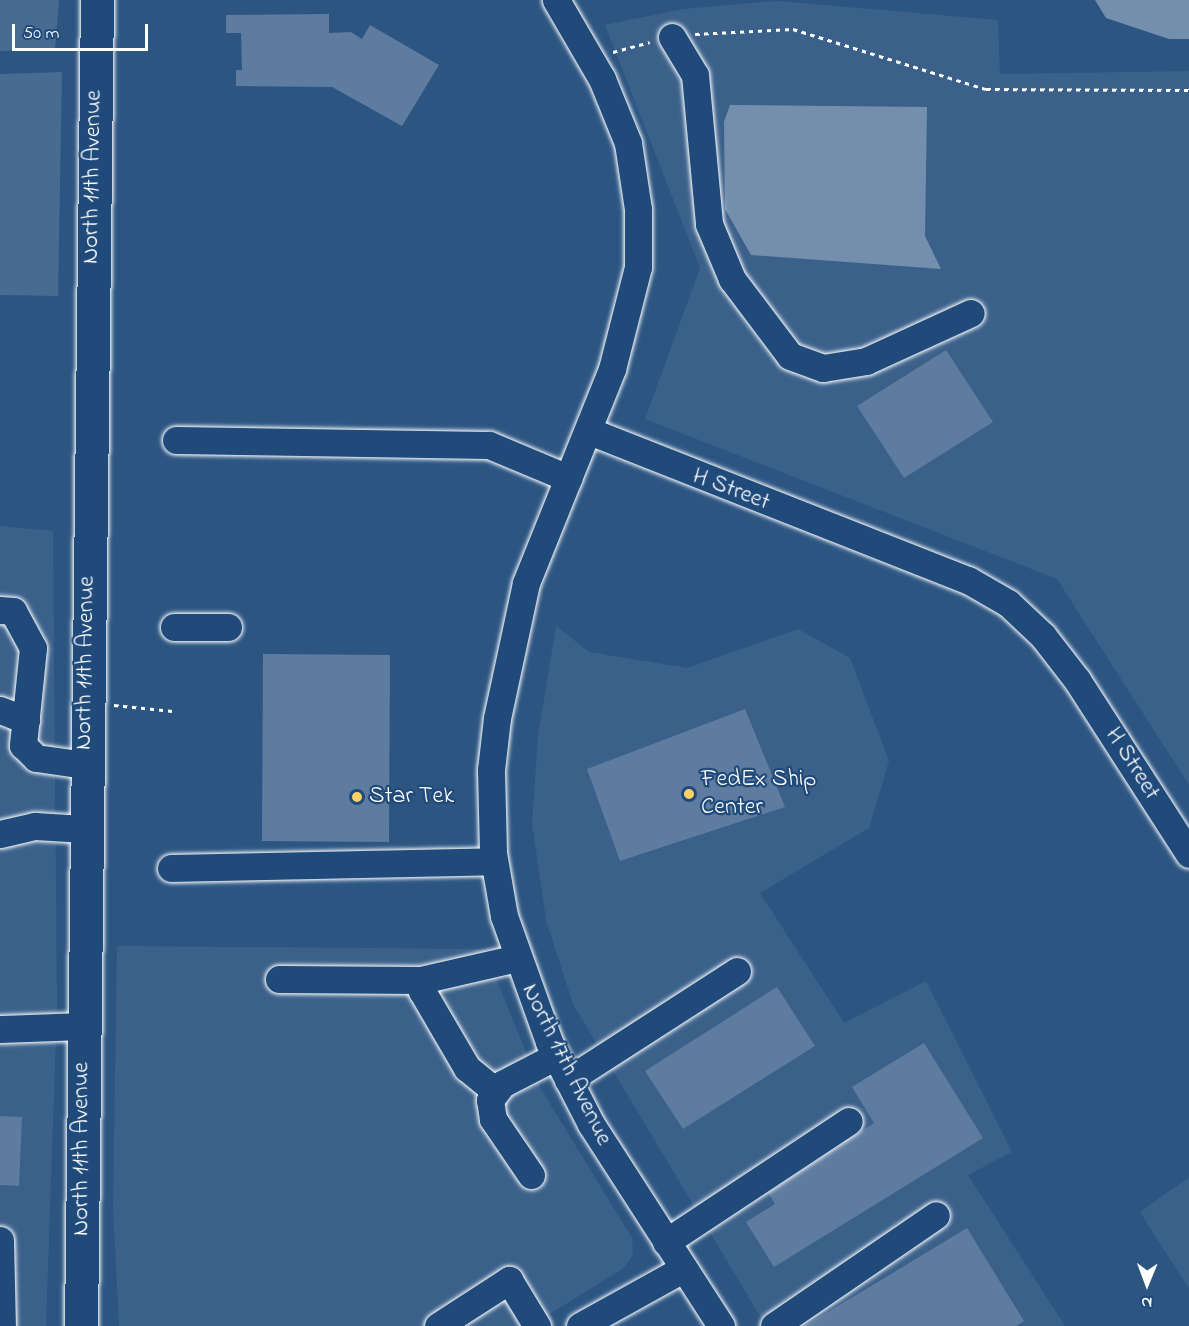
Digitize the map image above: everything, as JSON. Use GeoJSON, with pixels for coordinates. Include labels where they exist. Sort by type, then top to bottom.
{"type":"FeatureCollection","features":[{"type":"Feature","properties":{"kind":"main road","name":"North 11th Avenue"},"geometry":{"type":"LineString","coordinates":[[81,1326],[84,829],[97,0]]}},
{"type":"Feature","properties":{"kind":"street"},"geometry":{"type":"LineString","coordinates":[[556,0],[591,58],[628,142],[638,209],[638,267],[612,369],[589,431]]}},
{"type":"Feature","properties":{"kind":"street"},"geometry":{"type":"LineString","coordinates":[[672,37],[695,75],[709,224],[732,279],[790,356],[823,368],[866,361],[971,313]]}},
{"type":"Feature","properties":{"kind":"street","name":"North 17th Avenue"},"geometry":{"type":"LineString","coordinates":[[589,431],[526,583],[497,718],[491,770],[494,861],[517,958],[562,1068],[666,1242],[721,1326]]}},
{"type":"Feature","properties":{"kind":"street","name":"H Street"},"geometry":{"type":"LineString","coordinates":[[589,431],[968,580],[1008,603],[1044,636],[1077,680],[1189,854]]}},
{"type":"Feature","properties":{"kind":"street"},"geometry":{"type":"LineString","coordinates":[[176,440],[489,445],[568,478]]}},
{"type":"Feature","properties":{"kind":"street"},"geometry":{"type":"LineString","coordinates":[[0,610],[13,611],[33,648],[23,745],[36,758],[85,765]]}},
{"type":"Feature","properties":{"kind":"street"},"geometry":{"type":"LineString","coordinates":[[174,627],[228,627]]}},
{"type":"Feature","properties":{"kind":"street"},"geometry":{"type":"LineString","coordinates":[[0,710],[26,720]]}},
{"type":"Feature","properties":{"kind":"street"},"geometry":{"type":"LineString","coordinates":[[0,834],[35,826],[84,829]]}},
{"type":"Feature","properties":{"kind":"street"},"geometry":{"type":"LineString","coordinates":[[171,868],[494,861]]}},
{"type":"Feature","properties":{"kind":"street"},"geometry":{"type":"LineString","coordinates":[[279,979],[421,981],[517,958]]}},
{"type":"Feature","properties":{"kind":"street"},"geometry":{"type":"LineString","coordinates":[[495,1091],[562,1068],[737,971]]}},
{"type":"Feature","properties":{"kind":"street"},"geometry":{"type":"LineString","coordinates":[[421,981],[422,991],[467,1068],[495,1091]]}},
{"type":"Feature","properties":{"kind":"street"},"geometry":{"type":"LineString","coordinates":[[0,1029],[83,1026]]}},
{"type":"Feature","properties":{"kind":"street"},"geometry":{"type":"LineString","coordinates":[[495,1091],[493,1119],[531,1175]]}},
{"type":"Feature","properties":{"kind":"street"},"geometry":{"type":"LineString","coordinates":[[666,1242],[849,1121]]}},
{"type":"Feature","properties":{"kind":"street"},"geometry":{"type":"LineString","coordinates":[[774,1326],[936,1215]]}},
{"type":"Feature","properties":{"kind":"street"},"geometry":{"type":"LineString","coordinates":[[0,1240],[2,1326]]}},
{"type":"Feature","properties":{"kind":"street"},"geometry":{"type":"LineString","coordinates":[[579,1326],[683,1269]]}},
{"type":"Feature","properties":{"kind":"street"},"geometry":{"type":"LineString","coordinates":[[438,1326],[509,1280],[537,1326]]}},
{"type":"Feature","properties":{"kind":"path"},"geometry":{"type":"LineString","coordinates":[[591,58],[672,37],[793,29],[986,89],[1189,90]]}},
{"type":"Feature","properties":{"kind":"path"},"geometry":{"type":"LineString","coordinates":[[113,705],[173,711]]}},
{"type":"Feature","properties":{"kind":"shaded area"},"geometry":{"type":"Polygon","coordinates":[[[0,0],[59,0],[55,50],[0,51],[0,0]]]}},
{"type":"Feature","properties":{"kind":"shaded area"},"geometry":{"type":"Polygon","coordinates":[[[1095,0],[1189,0],[1189,39],[1169,39],[1106,18],[1095,0]]]}},
{"type":"Feature","properties":{"kind":"shaded area"},"geometry":{"type":"Polygon","coordinates":[[[777,1],[998,20],[1000,74],[1189,71],[1189,785],[1057,579],[645,419],[700,268],[605,25],[683,9],[777,1]]]}},
{"type":"Feature","properties":{"kind":"shaded area"},"geometry":{"type":"Polygon","coordinates":[[[62,72],[58,296],[0,295],[0,74],[62,72]]]}},
{"type":"Feature","properties":{"kind":"shaded area"},"geometry":{"type":"Polygon","coordinates":[[[730,105],[927,107],[925,236],[941,269],[751,255],[725,209],[724,122],[730,105]]]}},
{"type":"Feature","properties":{"kind":"shaded area"},"geometry":{"type":"Polygon","coordinates":[[[0,526],[53,531],[57,1007],[46,1326],[0,1326],[0,526]]]}},
{"type":"Feature","properties":{"kind":"shaded area"},"geometry":{"type":"Polygon","coordinates":[[[556,626],[589,652],[687,668],[798,629],[850,658],[889,761],[869,828],[760,893],[844,1023],[926,981],[1012,1152],[968,1175],[1065,1326],[766,1326],[573,1004],[546,920],[532,823],[538,736],[556,626]]]}},
{"type":"Feature","properties":{"kind":"shaded area"},"geometry":{"type":"Polygon","coordinates":[[[117,946],[484,949],[541,1089],[632,1238],[633,1255],[624,1268],[530,1326],[119,1326],[113,1208],[117,946]]]}},
{"type":"Feature","properties":{"kind":"shaded area"},"geometry":{"type":"Polygon","coordinates":[[[1189,1177],[1189,1289],[1140,1212],[1189,1177]]]}},
{"type":"Feature","properties":{"kind":"building"},"geometry":{"type":"Polygon","coordinates":[[[329,14],[329,33],[351,32],[362,39],[370,25],[439,65],[402,126],[332,87],[236,86],[236,70],[242,70],[241,33],[226,33],[226,15],[329,14]]]}},
{"type":"Feature","properties":{"kind":"building"},"geometry":{"type":"Polygon","coordinates":[[[946,350],[993,422],[904,478],[857,406],[946,350]]]}},
{"type":"Feature","properties":{"kind":"building"},"geometry":{"type":"Polygon","coordinates":[[[263,654],[390,655],[389,842],[262,841],[263,654]]]}},
{"type":"Feature","properties":{"kind":"building","name":"FedEx Ship Center"},"geometry":{"type":"Polygon","coordinates":[[[745,709],[785,807],[620,861],[587,769],[745,709]]]}},
{"type":"Feature","properties":{"kind":"building"},"geometry":{"type":"Polygon","coordinates":[[[777,987],[815,1046],[683,1129],[645,1071],[777,987]]]}},
{"type":"Feature","properties":{"kind":"building"},"geometry":{"type":"Polygon","coordinates":[[[924,1043],[983,1138],[774,1267],[746,1222],[775,1204],[768,1193],[874,1123],[852,1087],[924,1043]]]}},
{"type":"Feature","properties":{"kind":"building"},"geometry":{"type":"Polygon","coordinates":[[[0,1116],[22,1117],[19,1186],[0,1185],[0,1116]]]}},
{"type":"Feature","properties":{"kind":"building"},"geometry":{"type":"Polygon","coordinates":[[[967,1228],[1024,1321],[1016,1326],[805,1326],[967,1228]]]}},
{"type":"Feature","properties":{"kind":"place","name":"FedEx Ship Center"},"geometry":{"type":"Point","coordinates":[689,794]}},
{"type":"Feature","properties":{"kind":"place","name":"Star Tek"},"geometry":{"type":"Point","coordinates":[357,797]}}]}
